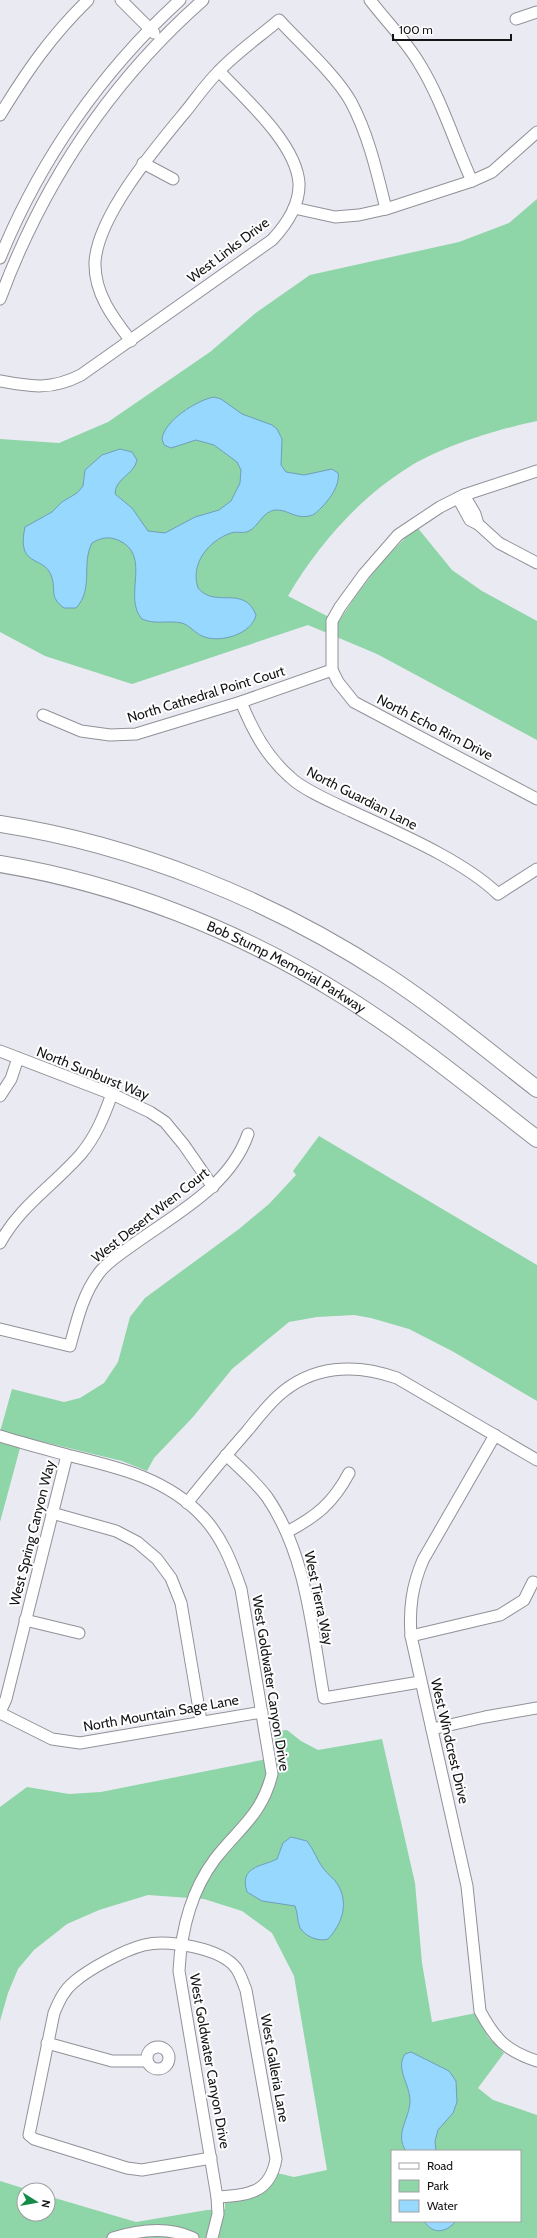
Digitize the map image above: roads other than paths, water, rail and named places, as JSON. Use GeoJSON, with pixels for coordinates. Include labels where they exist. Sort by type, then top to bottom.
{"type":"FeatureCollection","features":[{"type":"Feature","properties":{"kind":"highway"},"geometry":{"type":"LineString","coordinates":[[0,824],[73,840],[142,859],[206,883],[309,930],[386,976],[473,1038],[537,1089]]}},
{"type":"Feature","properties":{"kind":"highway","name":"Bob Stump Memorial Parkway"},"geometry":{"type":"LineString","coordinates":[[0,864],[81,882],[137,899],[213,928],[275,957],[340,993],[400,1033],[537,1139]]}},
{"type":"Feature","properties":{"kind":"street"},"geometry":{"type":"LineString","coordinates":[[0,115],[42,50],[63,25],[88,0]]}},
{"type":"Feature","properties":{"kind":"street"},"geometry":{"type":"LineString","coordinates":[[120,0],[150,28],[160,40]]}},
{"type":"Feature","properties":{"kind":"street"},"geometry":{"type":"LineString","coordinates":[[0,258],[28,196],[59,142],[104,80],[150,28],[180,0]]}},
{"type":"Feature","properties":{"kind":"street"},"geometry":{"type":"LineString","coordinates":[[0,299],[34,219],[64,163],[114,92],[160,40],[203,0]]}},
{"type":"Feature","properties":{"kind":"street"},"geometry":{"type":"LineString","coordinates":[[370,0],[419,62],[441,104],[455,145],[472,181]]}},
{"type":"Feature","properties":{"kind":"street"},"geometry":{"type":"LineString","coordinates":[[516,19],[537,12]]}},
{"type":"Feature","properties":{"kind":"street"},"geometry":{"type":"LineString","coordinates":[[131,341],[106,307],[97,283],[95,263],[99,242],[143,162],[218,71],[279,20],[328,73],[351,101],[369,142],[386,209]]}},
{"type":"Feature","properties":{"kind":"street","name":"West Links Drive"},"geometry":{"type":"LineString","coordinates":[[0,381],[44,387],[70,381],[93,368],[272,240],[288,222],[294,208],[299,184],[292,160],[279,137],[218,71]]}},
{"type":"Feature","properties":{"kind":"street"},"geometry":{"type":"LineString","coordinates":[[294,208],[335,217],[359,215],[386,209],[472,181],[492,172],[537,132]]}},
{"type":"Feature","properties":{"kind":"street"},"geometry":{"type":"LineString","coordinates":[[143,162],[173,180]]}},
{"type":"Feature","properties":{"kind":"street"},"geometry":{"type":"LineString","coordinates":[[332,670],[332,621],[345,600],[385,548],[398,535],[426,515],[461,496],[537,471]]}},
{"type":"Feature","properties":{"kind":"street"},"geometry":{"type":"LineString","coordinates":[[461,496],[470,520],[478,524],[499,543],[537,563]]}},
{"type":"Feature","properties":{"kind":"street","name":"North Cathedral Point Court"},"geometry":{"type":"LineString","coordinates":[[43,715],[81,731],[110,736],[136,734],[241,702],[332,670]]}},
{"type":"Feature","properties":{"kind":"street","name":"North Echo Rim Drive"},"geometry":{"type":"LineString","coordinates":[[332,670],[342,688],[354,702],[537,799]]}},
{"type":"Feature","properties":{"kind":"street","name":"North Guardian Lane"},"geometry":{"type":"LineString","coordinates":[[241,702],[253,730],[270,757],[291,779],[331,802],[402,834],[485,882],[498,894],[537,869]]}},
{"type":"Feature","properties":{"kind":"street","name":"North Sunburst Way"},"geometry":{"type":"LineString","coordinates":[[0,1051],[112,1094],[150,1112],[165,1122],[184,1145],[213,1187]]}},
{"type":"Feature","properties":{"kind":"street"},"geometry":{"type":"LineString","coordinates":[[0,1096],[11,1079],[18,1058]]}},
{"type":"Feature","properties":{"kind":"street"},"geometry":{"type":"LineString","coordinates":[[0,1243],[17,1216],[67,1169],[88,1144],[101,1122],[112,1094]]}},
{"type":"Feature","properties":{"kind":"street","name":"West Desert Wren Court"},"geometry":{"type":"LineString","coordinates":[[0,1329],[70,1346],[79,1312],[90,1286],[100,1271],[213,1187],[231,1167],[243,1148],[248,1134]]}},
{"type":"Feature","properties":{"kind":"street"},"geometry":{"type":"LineString","coordinates":[[186,1503],[276,1397],[287,1388],[313,1374],[342,1368],[378,1371],[398,1378],[537,1460]]}},
{"type":"Feature","properties":{"kind":"street","name":"West Windcrest Drive"},"geometry":{"type":"LineString","coordinates":[[495,1435],[423,1560],[415,1578],[409,1613],[410,1636],[467,1886],[480,2011],[496,2038],[506,2048],[537,2062]]}},
{"type":"Feature","properties":{"kind":"street","name":"West Goldwater Canyon Drive"},"geometry":{"type":"LineString","coordinates":[[0,1436],[130,1471],[161,1485],[203,1517],[214,1531],[233,1565],[241,1589],[272,1774],[266,1794],[252,1818],[215,1859],[204,1876],[189,1911],[180,1945],[179,1971],[182,1994],[218,2197],[218,2214],[212,2238]]}},
{"type":"Feature","properties":{"kind":"street","name":"West Spring Canyon Way"},"geometry":{"type":"LineString","coordinates":[[0,1712],[6,1699],[67,1455]]}},
{"type":"Feature","properties":{"kind":"street","name":"West Tierra Way"},"geometry":{"type":"LineString","coordinates":[[226,1455],[266,1497],[287,1532],[299,1565],[324,1698],[420,1682]]}},
{"type":"Feature","properties":{"kind":"street"},"geometry":{"type":"LineString","coordinates":[[287,1532],[313,1518],[328,1504],[340,1489],[349,1473]]}},
{"type":"Feature","properties":{"kind":"street"},"geometry":{"type":"LineString","coordinates":[[52,1513],[116,1531],[130,1538],[157,1559],[171,1578],[180,1602],[201,1721]]}},
{"type":"Feature","properties":{"kind":"street"},"geometry":{"type":"LineString","coordinates":[[410,1636],[500,1615],[524,1600],[533,1582]]}},
{"type":"Feature","properties":{"kind":"street"},"geometry":{"type":"LineString","coordinates":[[25,1620],[79,1633]]}},
{"type":"Feature","properties":{"kind":"street"},"geometry":{"type":"LineString","coordinates":[[432,1729],[484,1717],[537,1708]]}},
{"type":"Feature","properties":{"kind":"street","name":"North Mountain Sage Lane"},"geometry":{"type":"LineString","coordinates":[[0,1712],[52,1739],[80,1743],[201,1721],[262,1712]]}},
{"type":"Feature","properties":{"kind":"street","name":"West Galleria Lane"},"geometry":{"type":"LineString","coordinates":[[212,2158],[142,2170],[127,2168],[34,2139],[29,2135],[47,2043],[58,2002],[74,1982],[116,1957],[143,1945],[155,1943],[180,1945],[219,1955],[236,1967],[242,1978],[247,1998],[276,2159],[269,2180],[258,2190],[248,2194],[218,2197]]}},
{"type":"Feature","properties":{"kind":"street"},"geometry":{"type":"LineString","coordinates":[[47,2043],[112,2061],[147,2062]]}},
{"type":"Feature","properties":{"kind":"street"},"geometry":{"type":"LineString","coordinates":[[113,2238],[140,2230],[154,2230],[193,2238]]}},
{"type":"Feature","properties":{"kind":"water"},"geometry":{"type":"Polygon","coordinates":[[[214,397],[221,399],[242,414],[272,425],[277,429],[282,439],[281,465],[286,472],[304,475],[332,469],[338,473],[337,484],[331,496],[327,502],[313,515],[302,517],[280,510],[271,511],[267,513],[249,531],[233,532],[223,537],[215,542],[203,554],[197,570],[196,579],[198,588],[205,594],[213,597],[237,598],[244,601],[251,606],[256,615],[253,622],[242,632],[234,636],[217,639],[202,636],[182,623],[152,622],[142,619],[137,610],[135,599],[136,566],[134,556],[128,547],[118,540],[111,538],[101,539],[92,543],[87,559],[85,593],[76,608],[64,608],[59,604],[54,596],[53,580],[47,569],[27,555],[24,549],[23,540],[25,527],[52,512],[62,502],[77,493],[83,486],[85,470],[102,455],[120,449],[132,452],[137,460],[132,469],[118,484],[115,494],[132,508],[148,531],[165,533],[195,517],[219,510],[231,501],[240,483],[241,470],[237,462],[214,445],[196,440],[171,448],[164,445],[162,439],[164,432],[169,425],[182,412],[199,402],[214,397]]]}},
{"type":"Feature","properties":{"kind":"water"},"geometry":{"type":"Polygon","coordinates":[[[291,1837],[307,1841],[321,1865],[338,1885],[341,1892],[343,1899],[342,1914],[337,1927],[328,1939],[321,1940],[309,1936],[300,1928],[295,1906],[262,1901],[247,1892],[245,1883],[249,1872],[258,1866],[277,1859],[283,1843],[291,1837]]]}},
{"type":"Feature","properties":{"kind":"water"},"geometry":{"type":"Polygon","coordinates":[[[411,2052],[449,2071],[456,2081],[457,2102],[453,2113],[438,2130],[435,2141],[436,2150],[406,2150],[403,2145],[402,2132],[410,2101],[402,2071],[402,2060],[405,2054],[411,2052]]]}},
{"type":"Feature","properties":{"kind":"water"},"geometry":{"type":"Polygon","coordinates":[[[425,2222],[455,2222],[448,2228],[440,2231],[431,2229],[425,2222]]]}}]}
